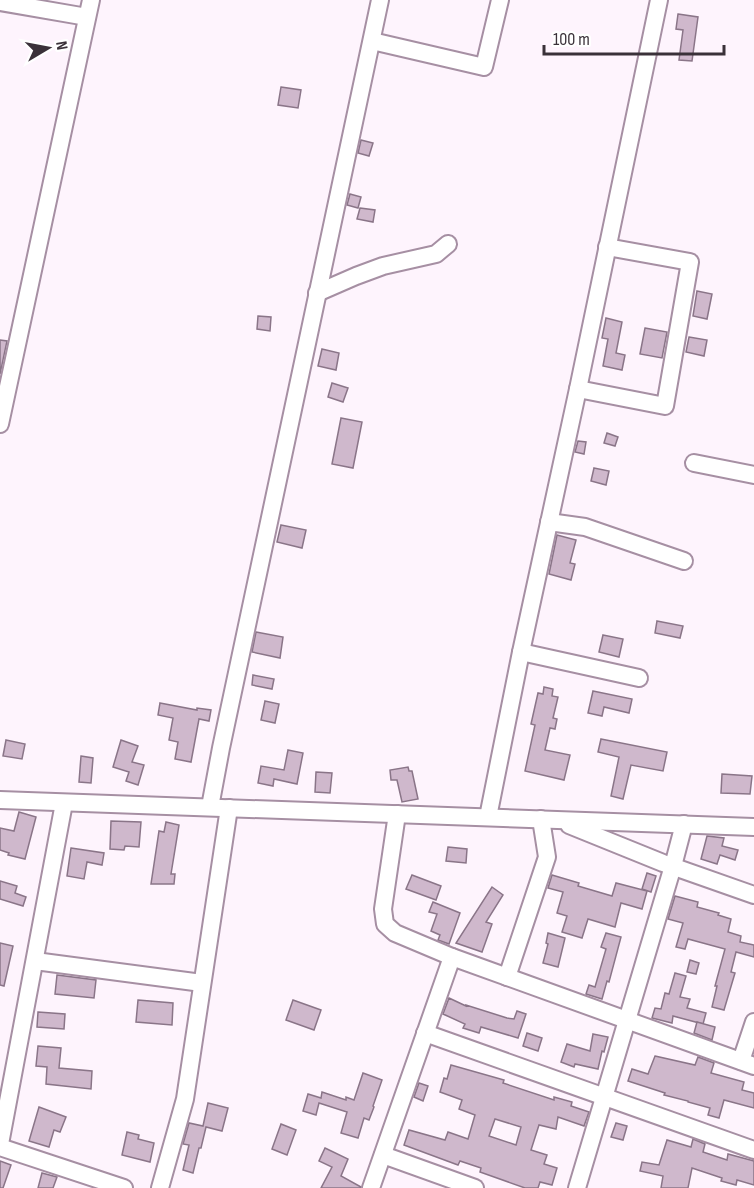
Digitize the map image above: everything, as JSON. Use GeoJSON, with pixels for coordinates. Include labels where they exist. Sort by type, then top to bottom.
{"type":"FeatureCollection","features":[{"type":"Feature","properties":{"kind":"street"},"geometry":{"type":"LineString","coordinates":[[0,424],[91,0]]}},
{"type":"Feature","properties":{"kind":"street"},"geometry":{"type":"LineString","coordinates":[[210,807],[220,748],[380,0]]}},
{"type":"Feature","properties":{"kind":"street"},"geometry":{"type":"LineString","coordinates":[[372,40],[484,67],[500,0]]}},
{"type":"Feature","properties":{"kind":"street"},"geometry":{"type":"LineString","coordinates":[[488,817],[659,0]]}},
{"type":"Feature","properties":{"kind":"street"},"geometry":{"type":"LineString","coordinates":[[0,2],[87,17]]}},
{"type":"Feature","properties":{"kind":"street"},"geometry":{"type":"LineString","coordinates":[[317,293],[383,266],[436,254],[448,244]]}},
{"type":"Feature","properties":{"kind":"street"},"geometry":{"type":"LineString","coordinates":[[578,389],[665,406],[690,262],[607,247]]}},
{"type":"Feature","properties":{"kind":"street"},"geometry":{"type":"LineString","coordinates":[[694,463],[754,474]]}},
{"type":"Feature","properties":{"kind":"street"},"geometry":{"type":"LineString","coordinates":[[549,522],[585,527],[684,561]]}},
{"type":"Feature","properties":{"kind":"street"},"geometry":{"type":"LineString","coordinates":[[521,652],[639,678]]}},
{"type":"Feature","properties":{"kind":"street"},"geometry":{"type":"LineString","coordinates":[[0,800],[754,827]]}},
{"type":"Feature","properties":{"kind":"street"},"geometry":{"type":"LineString","coordinates":[[64,802],[0,1145],[124,1188]]}},
{"type":"Feature","properties":{"kind":"street"},"geometry":{"type":"LineString","coordinates":[[160,1188],[184,1099],[229,808]]}},
{"type":"Feature","properties":{"kind":"street"},"geometry":{"type":"LineString","coordinates":[[397,814],[383,909],[385,924],[395,933],[452,957],[748,1063],[754,1022]]}},
{"type":"Feature","properties":{"kind":"street"},"geometry":{"type":"LineString","coordinates":[[549,819],[754,895]]}},
{"type":"Feature","properties":{"kind":"street"},"geometry":{"type":"LineString","coordinates":[[507,977],[547,857],[549,819]]}},
{"type":"Feature","properties":{"kind":"street"},"geometry":{"type":"LineString","coordinates":[[577,1188],[684,824]]}},
{"type":"Feature","properties":{"kind":"street"},"geometry":{"type":"LineString","coordinates":[[371,1188],[452,957]]}},
{"type":"Feature","properties":{"kind":"street"},"geometry":{"type":"LineString","coordinates":[[35,961],[202,983]]}},
{"type":"Feature","properties":{"kind":"street"},"geometry":{"type":"LineString","coordinates":[[425,1032],[754,1150]]}},
{"type":"Feature","properties":{"kind":"street"},"geometry":{"type":"LineString","coordinates":[[382,1155],[475,1188]]}},
{"type":"Feature","properties":{"kind":"building"},"geometry":{"type":"Polygon","coordinates":[[[678,14],[698,17],[692,61],[679,60],[683,30],[676,29],[678,14]]]}},
{"type":"Feature","properties":{"kind":"building"},"geometry":{"type":"Polygon","coordinates":[[[281,87],[301,90],[298,108],[278,105],[281,87]]]}},
{"type":"Feature","properties":{"kind":"building"},"geometry":{"type":"Polygon","coordinates":[[[361,140],[373,143],[369,156],[358,153],[361,140]]]}},
{"type":"Feature","properties":{"kind":"building"},"geometry":{"type":"Polygon","coordinates":[[[350,194],[361,197],[358,208],[347,205],[350,194]]]}},
{"type":"Feature","properties":{"kind":"building"},"geometry":{"type":"Polygon","coordinates":[[[360,208],[375,210],[373,222],[357,219],[360,208]]]}},
{"type":"Feature","properties":{"kind":"building"},"geometry":{"type":"Polygon","coordinates":[[[697,291],[712,294],[707,319],[693,316],[697,291]]]}},
{"type":"Feature","properties":{"kind":"building"},"geometry":{"type":"Polygon","coordinates":[[[258,316],[271,317],[270,331],[257,329],[258,316]]]}},
{"type":"Feature","properties":{"kind":"building"},"geometry":{"type":"Polygon","coordinates":[[[606,318],[622,322],[616,353],[625,355],[622,370],[603,366],[608,339],[602,338],[606,318]]]}},
{"type":"Feature","properties":{"kind":"building"},"geometry":{"type":"Polygon","coordinates":[[[645,328],[667,332],[662,358],[640,354],[645,328]]]}},
{"type":"Feature","properties":{"kind":"building"},"geometry":{"type":"Polygon","coordinates":[[[689,337],[707,340],[704,356],[686,352],[689,337]]]}},
{"type":"Feature","properties":{"kind":"building"},"geometry":{"type":"Polygon","coordinates":[[[0,340],[7,341],[0,374],[0,340]]]}},
{"type":"Feature","properties":{"kind":"building"},"geometry":{"type":"Polygon","coordinates":[[[322,349],[339,353],[336,370],[318,366],[322,349]]]}},
{"type":"Feature","properties":{"kind":"building"},"geometry":{"type":"Polygon","coordinates":[[[332,383],[348,388],[343,402],[328,397],[332,383]]]}},
{"type":"Feature","properties":{"kind":"building"},"geometry":{"type":"Polygon","coordinates":[[[341,418],[362,422],[353,468],[332,464],[341,418]]]}},
{"type":"Feature","properties":{"kind":"building"},"geometry":{"type":"Polygon","coordinates":[[[607,433],[618,437],[615,446],[604,443],[607,433]]]}},
{"type":"Feature","properties":{"kind":"building"},"geometry":{"type":"Polygon","coordinates":[[[578,441],[586,442],[584,454],[575,452],[578,441]]]}},
{"type":"Feature","properties":{"kind":"building"},"geometry":{"type":"Polygon","coordinates":[[[594,468],[609,471],[606,485],[591,481],[594,468]]]}},
{"type":"Feature","properties":{"kind":"building"},"geometry":{"type":"Polygon","coordinates":[[[281,525],[306,530],[302,548],[277,542],[281,525]]]}},
{"type":"Feature","properties":{"kind":"building"},"geometry":{"type":"Polygon","coordinates":[[[557,535],[576,540],[570,563],[575,564],[571,580],[549,574],[557,535]]]}},
{"type":"Feature","properties":{"kind":"building"},"geometry":{"type":"Polygon","coordinates":[[[657,621],[683,626],[680,638],[655,633],[657,621]]]}},
{"type":"Feature","properties":{"kind":"building"},"geometry":{"type":"Polygon","coordinates":[[[256,632],[283,637],[280,658],[252,652],[256,632]]]}},
{"type":"Feature","properties":{"kind":"building"},"geometry":{"type":"Polygon","coordinates":[[[603,635],[623,639],[619,657],[599,652],[603,635]]]}},
{"type":"Feature","properties":{"kind":"building"},"geometry":{"type":"Polygon","coordinates":[[[253,675],[274,679],[272,689],[252,685],[253,675]]]}},
{"type":"Feature","properties":{"kind":"building"},"geometry":{"type":"Polygon","coordinates":[[[544,687],[553,689],[552,696],[558,697],[553,718],[557,719],[555,729],[550,728],[545,750],[570,755],[564,780],[525,771],[535,725],[531,724],[538,693],[543,694],[544,687]]]}},
{"type":"Feature","properties":{"kind":"building"},"geometry":{"type":"Polygon","coordinates":[[[593,691],[632,699],[629,713],[604,707],[602,716],[588,713],[593,691]]]}},
{"type":"Feature","properties":{"kind":"building"},"geometry":{"type":"Polygon","coordinates":[[[265,701],[279,704],[275,723],[261,720],[265,701]]]}},
{"type":"Feature","properties":{"kind":"building"},"geometry":{"type":"Polygon","coordinates":[[[160,703],[197,710],[197,708],[211,710],[209,721],[199,719],[191,762],[175,759],[178,742],[169,740],[173,718],[158,715],[160,703]]]}},
{"type":"Feature","properties":{"kind":"building"},"geometry":{"type":"Polygon","coordinates":[[[601,739],[667,752],[663,771],[631,765],[623,799],[611,796],[619,757],[598,752],[601,739]]]}},
{"type":"Feature","properties":{"kind":"building"},"geometry":{"type":"Polygon","coordinates":[[[6,740],[25,744],[22,759],[3,756],[6,740]]]}},
{"type":"Feature","properties":{"kind":"building"},"geometry":{"type":"Polygon","coordinates":[[[121,740],[138,746],[132,762],[144,765],[138,785],[126,781],[129,772],[113,767],[121,740]]]}},
{"type":"Feature","properties":{"kind":"building"},"geometry":{"type":"Polygon","coordinates":[[[288,750],[303,753],[297,784],[274,779],[273,786],[258,783],[261,766],[284,770],[288,750]]]}},
{"type":"Feature","properties":{"kind":"building"},"geometry":{"type":"Polygon","coordinates":[[[81,756],[93,758],[91,783],[79,782],[81,756]]]}},
{"type":"Feature","properties":{"kind":"building"},"geometry":{"type":"Polygon","coordinates":[[[408,767],[409,771],[412,771],[418,799],[402,802],[397,780],[391,780],[390,770],[408,767]]]}},
{"type":"Feature","properties":{"kind":"building"},"geometry":{"type":"Polygon","coordinates":[[[316,772],[332,773],[330,793],[315,792],[316,772]]]}},
{"type":"Feature","properties":{"kind":"building"},"geometry":{"type":"Polygon","coordinates":[[[722,774],[752,776],[750,794],[721,793],[722,774]]]}},
{"type":"Feature","properties":{"kind":"building"},"geometry":{"type":"Polygon","coordinates":[[[19,812],[36,817],[25,859],[8,855],[9,853],[0,850],[0,828],[14,831],[19,812]]]}},
{"type":"Feature","properties":{"kind":"building"},"geometry":{"type":"Polygon","coordinates":[[[111,821],[141,822],[139,847],[125,846],[124,850],[110,849],[111,821]]]}},
{"type":"Feature","properties":{"kind":"building"},"geometry":{"type":"Polygon","coordinates":[[[166,822],[179,825],[171,874],[175,874],[174,884],[151,884],[159,831],[164,832],[166,822]]]}},
{"type":"Feature","properties":{"kind":"building"},"geometry":{"type":"Polygon","coordinates":[[[707,836],[724,838],[722,846],[738,850],[735,860],[720,855],[717,864],[701,859],[707,836]]]}},
{"type":"Feature","properties":{"kind":"building"},"geometry":{"type":"Polygon","coordinates":[[[448,847],[467,849],[466,863],[446,861],[448,847]]]}},
{"type":"Feature","properties":{"kind":"building"},"geometry":{"type":"Polygon","coordinates":[[[71,848],[104,853],[102,865],[87,862],[84,879],[67,876],[71,848]]]}},
{"type":"Feature","properties":{"kind":"building"},"geometry":{"type":"Polygon","coordinates":[[[647,873],[656,876],[651,892],[642,889],[647,873]]]}},
{"type":"Feature","properties":{"kind":"building"},"geometry":{"type":"Polygon","coordinates":[[[412,875],[441,886],[436,900],[406,889],[412,875]]]}},
{"type":"Feature","properties":{"kind":"building"},"geometry":{"type":"Polygon","coordinates":[[[552,875],[612,896],[616,883],[647,891],[642,909],[621,903],[615,927],[588,919],[582,938],[562,932],[567,916],[557,913],[563,892],[548,888],[552,875]]]}},
{"type":"Feature","properties":{"kind":"building"},"geometry":{"type":"Polygon","coordinates":[[[0,881],[17,886],[15,893],[26,897],[23,906],[0,899],[0,881]]]}},
{"type":"Feature","properties":{"kind":"building"},"geometry":{"type":"Polygon","coordinates":[[[492,887],[503,895],[486,922],[492,924],[482,952],[456,943],[492,887]]]}},
{"type":"Feature","properties":{"kind":"building"},"geometry":{"type":"Polygon","coordinates":[[[675,896],[698,902],[697,907],[731,919],[728,932],[741,936],[740,942],[754,945],[754,957],[736,952],[731,972],[735,973],[724,1010],[712,1007],[725,949],[688,939],[685,949],[676,947],[683,923],[668,919],[675,896]]]}},
{"type":"Feature","properties":{"kind":"building"},"geometry":{"type":"Polygon","coordinates":[[[433,902],[460,913],[449,944],[438,940],[440,935],[431,931],[437,914],[429,912],[433,902]]]}},
{"type":"Feature","properties":{"kind":"building"},"geometry":{"type":"Polygon","coordinates":[[[548,933],[565,938],[558,967],[543,963],[548,944],[546,943],[548,933]]]}},
{"type":"Feature","properties":{"kind":"building"},"geometry":{"type":"Polygon","coordinates":[[[606,933],[621,937],[602,999],[586,994],[589,985],[595,987],[606,949],[601,947],[606,933]]]}},
{"type":"Feature","properties":{"kind":"building"},"geometry":{"type":"Polygon","coordinates":[[[0,943],[13,946],[4,986],[0,985],[0,943]]]}},
{"type":"Feature","properties":{"kind":"building"},"geometry":{"type":"Polygon","coordinates":[[[690,960],[699,963],[696,974],[687,972],[690,960]]]}},
{"type":"Feature","properties":{"kind":"building"},"geometry":{"type":"Polygon","coordinates":[[[675,973],[686,976],[680,997],[690,999],[687,1008],[706,1013],[703,1024],[673,1016],[672,1023],[652,1018],[655,1008],[661,1009],[665,993],[669,994],[675,973]]]}},
{"type":"Feature","properties":{"kind":"building"},"geometry":{"type":"Polygon","coordinates":[[[57,975],[96,980],[94,998],[55,994],[57,975]]]}},
{"type":"Feature","properties":{"kind":"building"},"geometry":{"type":"Polygon","coordinates":[[[449,998],[466,1006],[507,1018],[514,1019],[517,1011],[526,1014],[518,1038],[481,1027],[479,1033],[463,1028],[465,1024],[443,1014],[449,998]]]}},
{"type":"Feature","properties":{"kind":"building"},"geometry":{"type":"Polygon","coordinates":[[[138,1000],[173,1003],[172,1025],[136,1022],[138,1000]]]}},
{"type":"Feature","properties":{"kind":"building"},"geometry":{"type":"Polygon","coordinates":[[[293,1000],[321,1010],[314,1030],[286,1020],[293,1000]]]}},
{"type":"Feature","properties":{"kind":"building"},"geometry":{"type":"Polygon","coordinates":[[[38,1012],[65,1014],[64,1029],[37,1027],[38,1012]]]}},
{"type":"Feature","properties":{"kind":"building"},"geometry":{"type":"Polygon","coordinates":[[[697,1022],[715,1027],[712,1040],[694,1033],[697,1022]]]}},
{"type":"Feature","properties":{"kind":"building"},"geometry":{"type":"Polygon","coordinates":[[[527,1033],[542,1038],[538,1051],[523,1046],[527,1033]]]}},
{"type":"Feature","properties":{"kind":"building"},"geometry":{"type":"Polygon","coordinates":[[[593,1034],[608,1037],[598,1069],[575,1064],[574,1067],[561,1062],[567,1044],[590,1051],[593,1034]]]}},
{"type":"Feature","properties":{"kind":"building"},"geometry":{"type":"Polygon","coordinates":[[[38,1046],[61,1048],[59,1068],[92,1071],[91,1089],[46,1084],[47,1067],[36,1066],[38,1046]]]}},
{"type":"Feature","properties":{"kind":"building"},"geometry":{"type":"Polygon","coordinates":[[[655,1056],[695,1065],[698,1057],[714,1063],[711,1073],[744,1082],[742,1090],[754,1093],[754,1108],[724,1100],[719,1118],[708,1115],[710,1108],[664,1095],[665,1093],[628,1081],[632,1069],[648,1074],[655,1056]]]}},
{"type":"Feature","properties":{"kind":"building"},"geometry":{"type":"Polygon","coordinates":[[[451,1065],[504,1080],[503,1083],[554,1100],[554,1097],[572,1102],[571,1106],[589,1112],[584,1126],[558,1117],[556,1129],[539,1125],[531,1150],[547,1155],[544,1164],[557,1168],[552,1185],[540,1182],[538,1188],[525,1188],[480,1172],[481,1168],[460,1161],[458,1165],[404,1145],[409,1130],[445,1140],[448,1132],[468,1139],[475,1115],[459,1109],[462,1100],[440,1092],[444,1078],[447,1079],[451,1065]],[[495,1119],[489,1136],[516,1145],[521,1127],[495,1119]]]}},
{"type":"Feature","properties":{"kind":"building"},"geometry":{"type":"Polygon","coordinates":[[[363,1073],[382,1080],[369,1120],[364,1118],[358,1138],[341,1133],[347,1112],[319,1103],[316,1115],[303,1111],[308,1094],[321,1098],[322,1092],[346,1100],[346,1097],[354,1100],[363,1073]]]}},
{"type":"Feature","properties":{"kind":"building"},"geometry":{"type":"Polygon","coordinates":[[[419,1083],[428,1086],[423,1101],[414,1097],[419,1083]]]}},
{"type":"Feature","properties":{"kind":"building"},"geometry":{"type":"Polygon","coordinates":[[[208,1103],[228,1108],[222,1131],[206,1127],[193,1173],[183,1170],[189,1145],[183,1144],[189,1123],[203,1126],[208,1103]]]}},
{"type":"Feature","properties":{"kind":"building"},"geometry":{"type":"Polygon","coordinates":[[[39,1107],[66,1117],[60,1132],[54,1130],[49,1147],[29,1141],[39,1107]]]}},
{"type":"Feature","properties":{"kind":"building"},"geometry":{"type":"Polygon","coordinates":[[[616,1123],[627,1126],[623,1140],[611,1137],[616,1123]]]}},
{"type":"Feature","properties":{"kind":"building"},"geometry":{"type":"Polygon","coordinates":[[[281,1124],[296,1130],[287,1155],[272,1149],[281,1124]]]}},
{"type":"Feature","properties":{"kind":"building"},"geometry":{"type":"Polygon","coordinates":[[[127,1132],[139,1135],[138,1139],[154,1143],[150,1162],[122,1155],[127,1132]]]}},
{"type":"Feature","properties":{"kind":"building"},"geometry":{"type":"Polygon","coordinates":[[[693,1139],[705,1144],[703,1152],[727,1160],[728,1154],[754,1161],[754,1185],[737,1180],[736,1185],[721,1181],[722,1178],[692,1168],[688,1188],[661,1188],[663,1176],[640,1171],[642,1162],[659,1165],[667,1140],[691,1147],[693,1139]]]}},
{"type":"Feature","properties":{"kind":"building"},"geometry":{"type":"Polygon","coordinates":[[[325,1148],[348,1159],[341,1176],[361,1188],[321,1188],[332,1167],[319,1161],[325,1148]]]}},
{"type":"Feature","properties":{"kind":"building"},"geometry":{"type":"Polygon","coordinates":[[[0,1161],[11,1165],[3,1188],[0,1188],[0,1161]]]}},
{"type":"Feature","properties":{"kind":"building"},"geometry":{"type":"Polygon","coordinates":[[[42,1173],[57,1177],[53,1188],[38,1188],[42,1173]]]}}]}
